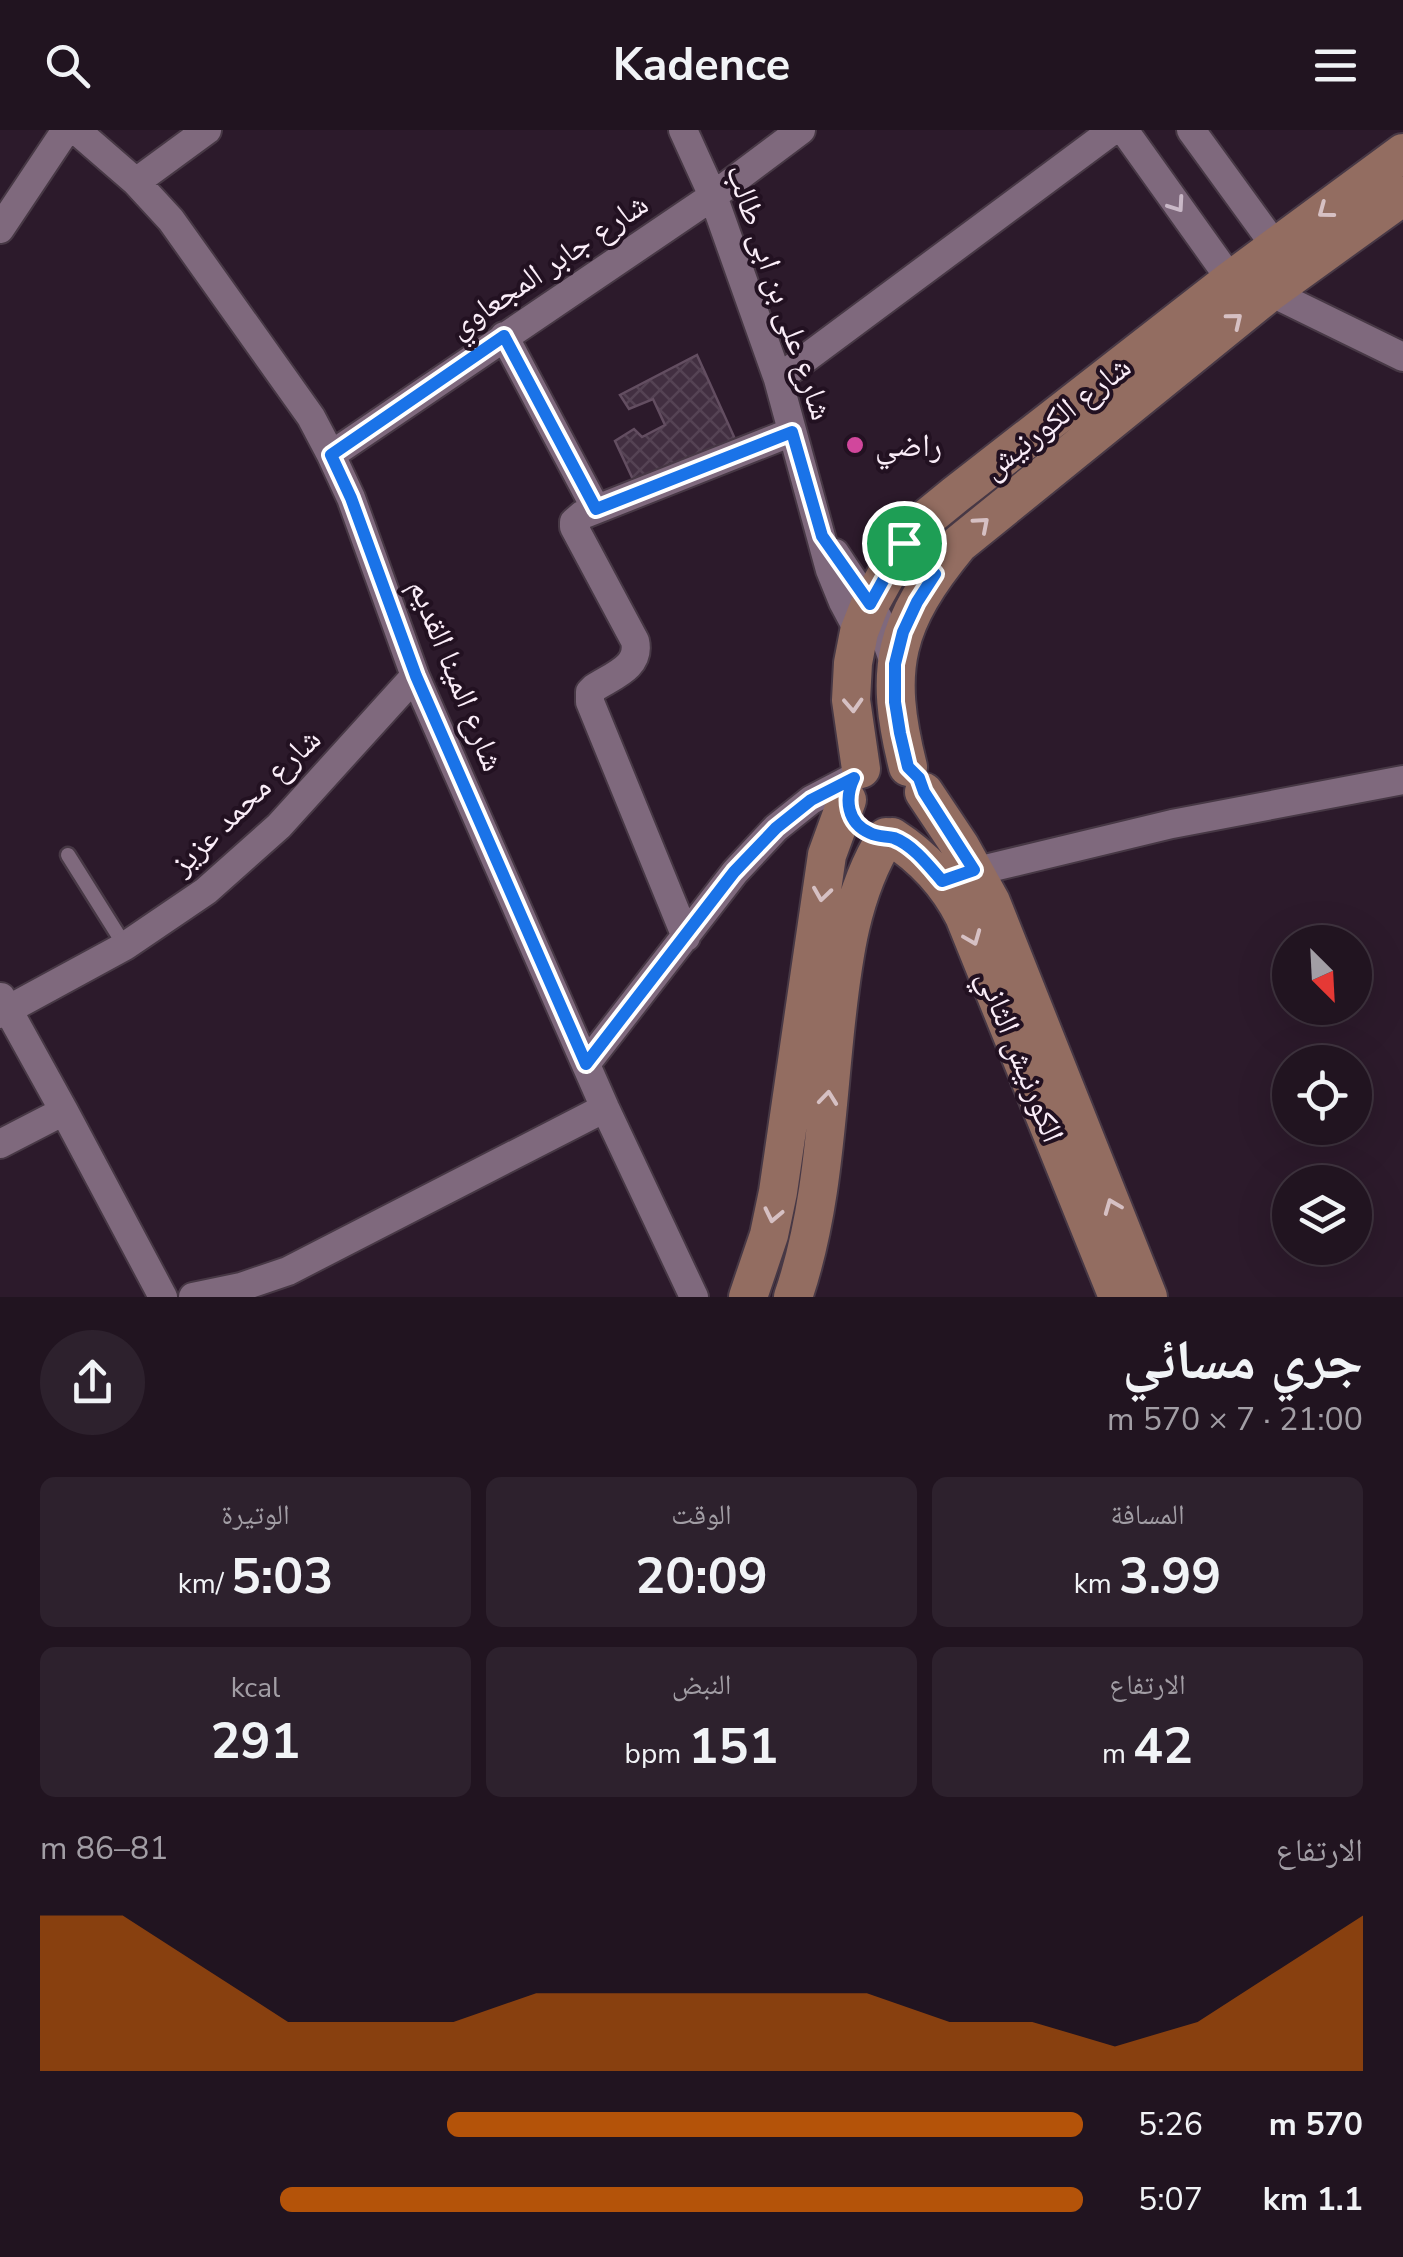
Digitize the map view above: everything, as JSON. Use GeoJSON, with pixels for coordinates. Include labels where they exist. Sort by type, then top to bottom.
{"type":"FeatureCollection","features":[{"type":"Feature","properties":{"kind":"street"},"geometry":{"type":"LineString","coordinates":[[0,229],[66,130]]}},
{"type":"Feature","properties":{"kind":"street","name":"شارع المينا القديم"},"geometry":{"type":"LineString","coordinates":[[76,130],[136,182],[171,220],[311,417],[351,498],[416,676],[604,1108],[694,1297]]}},
{"type":"Feature","properties":{"kind":"street"},"geometry":{"type":"LineString","coordinates":[[136,182],[207,130]]}},
{"type":"Feature","properties":{"kind":"street","name":"شارع على بن ابى طالب"},"geometry":{"type":"LineString","coordinates":[[683,130],[713,196],[778,379],[822,536],[864,617],[895,664]]}},
{"type":"Feature","properties":{"kind":"street","name":"شارع جابر المجعاوي"},"geometry":{"type":"LineString","coordinates":[[331,455],[713,196],[801,130]]}},
{"type":"Feature","properties":{"kind":"street"},"geometry":{"type":"LineString","coordinates":[[778,379],[1113,130]]}},
{"type":"Feature","properties":{"kind":"street"},"geometry":{"type":"LineString","coordinates":[[1124,130],[1231,280]]}},
{"type":"Feature","properties":{"kind":"street"},"geometry":{"type":"LineString","coordinates":[[1192,130],[1276,247]]}},
{"type":"Feature","properties":{"kind":"street","name":"شارع الكورنيش"},"geometry":{"type":"LineString","coordinates":[[748,1297],[769,1235],[778,1192],[827,855],[854,783],[854,662],[864,617],[904,543],[955,495],[1231,280],[1403,153]]}},
{"type":"Feature","properties":{"kind":"street","name":"شارع الكورنيش"},"geometry":{"type":"LineString","coordinates":[[916,780],[895,702],[895,664],[903,632],[926,588],[959,544],[1270,292],[1403,196]]}},
{"type":"Feature","properties":{"kind":"street"},"geometry":{"type":"LineString","coordinates":[[1270,292],[1403,356]]}},
{"type":"Feature","properties":{"kind":"street"},"geometry":{"type":"LineString","coordinates":[[504,336],[596,509]]}},
{"type":"Feature","properties":{"kind":"street"},"geometry":{"type":"LineString","coordinates":[[686,937],[589,697],[594,688],[631,664],[637,650],[574,527],[577,518],[596,509],[792,432]]}},
{"type":"Feature","properties":{"kind":"street"},"geometry":{"type":"LineString","coordinates":[[864,617],[887,617],[926,588],[904,543]]}},
{"type":"Feature","properties":{"kind":"street","name":"شارع محمد عزيز"},"geometry":{"type":"LineString","coordinates":[[3,1007],[125,946],[206,891],[313,790],[416,676]]}},
{"type":"Feature","properties":{"kind":"street"},"geometry":{"type":"LineString","coordinates":[[586,1064],[734,872],[776,828],[811,800],[854,783],[872,763],[897,762],[916,780],[954,836],[938,837],[928,848],[948,871],[991,902],[1148,1297]]}},
{"type":"Feature","properties":{"kind":"street"},"geometry":{"type":"LineString","coordinates":[[854,783],[850,812],[864,830],[889,837],[906,832],[918,821],[924,808],[916,780]]}},
{"type":"Feature","properties":{"kind":"street"},"geometry":{"type":"LineString","coordinates":[[948,871],[1403,780]]}},
{"type":"Feature","properties":{"kind":"street"},"geometry":{"type":"LineString","coordinates":[[793,1297],[810,1234],[852,914],[879,849],[889,837]]}},
{"type":"Feature","properties":{"kind":"street","name":"الكورنيش الثاني"},"geometry":{"type":"LineString","coordinates":[[889,837],[948,871],[1118,1297]]}},
{"type":"Feature","properties":{"kind":"street"},"geometry":{"type":"LineString","coordinates":[[3,1007],[64,1111],[163,1297]]}},
{"type":"Feature","properties":{"kind":"street"},"geometry":{"type":"LineString","coordinates":[[193,1297],[274,1288],[604,1108]]}},
{"type":"Feature","properties":{"kind":"street"},"geometry":{"type":"LineString","coordinates":[[0,1144],[64,1111]]}},
{"type":"Feature","properties":{"kind":"lane"},"geometry":{"type":"LineString","coordinates":[[68,855],[125,946]]}},
{"type":"Feature","properties":{"kind":"building"},"geometry":{"type":"Polygon","coordinates":[[[697,355],[745,461],[645,505],[615,441],[634,429],[642,437],[665,425],[653,399],[629,409],[620,395],[697,355]]]}},
{"type":"Feature","properties":{"kind":"place","name":"راضي"},"geometry":{"type":"Point","coordinates":[855,445]}},
{"type":"Feature","properties":{"kind":"route"},"geometry":{"type":"LineString","coordinates":[[504,336],[596,509],[792,432],[822,536],[870,604],[904,543],[935,574],[903,632],[895,664],[900,733],[908,767],[919,778],[974,870],[942,881],[912,850],[892,837],[864,830],[850,812],[849,789],[854,778],[811,800],[776,828],[734,872],[586,1064],[416,676],[351,498],[331,455],[504,336]]}}]}
